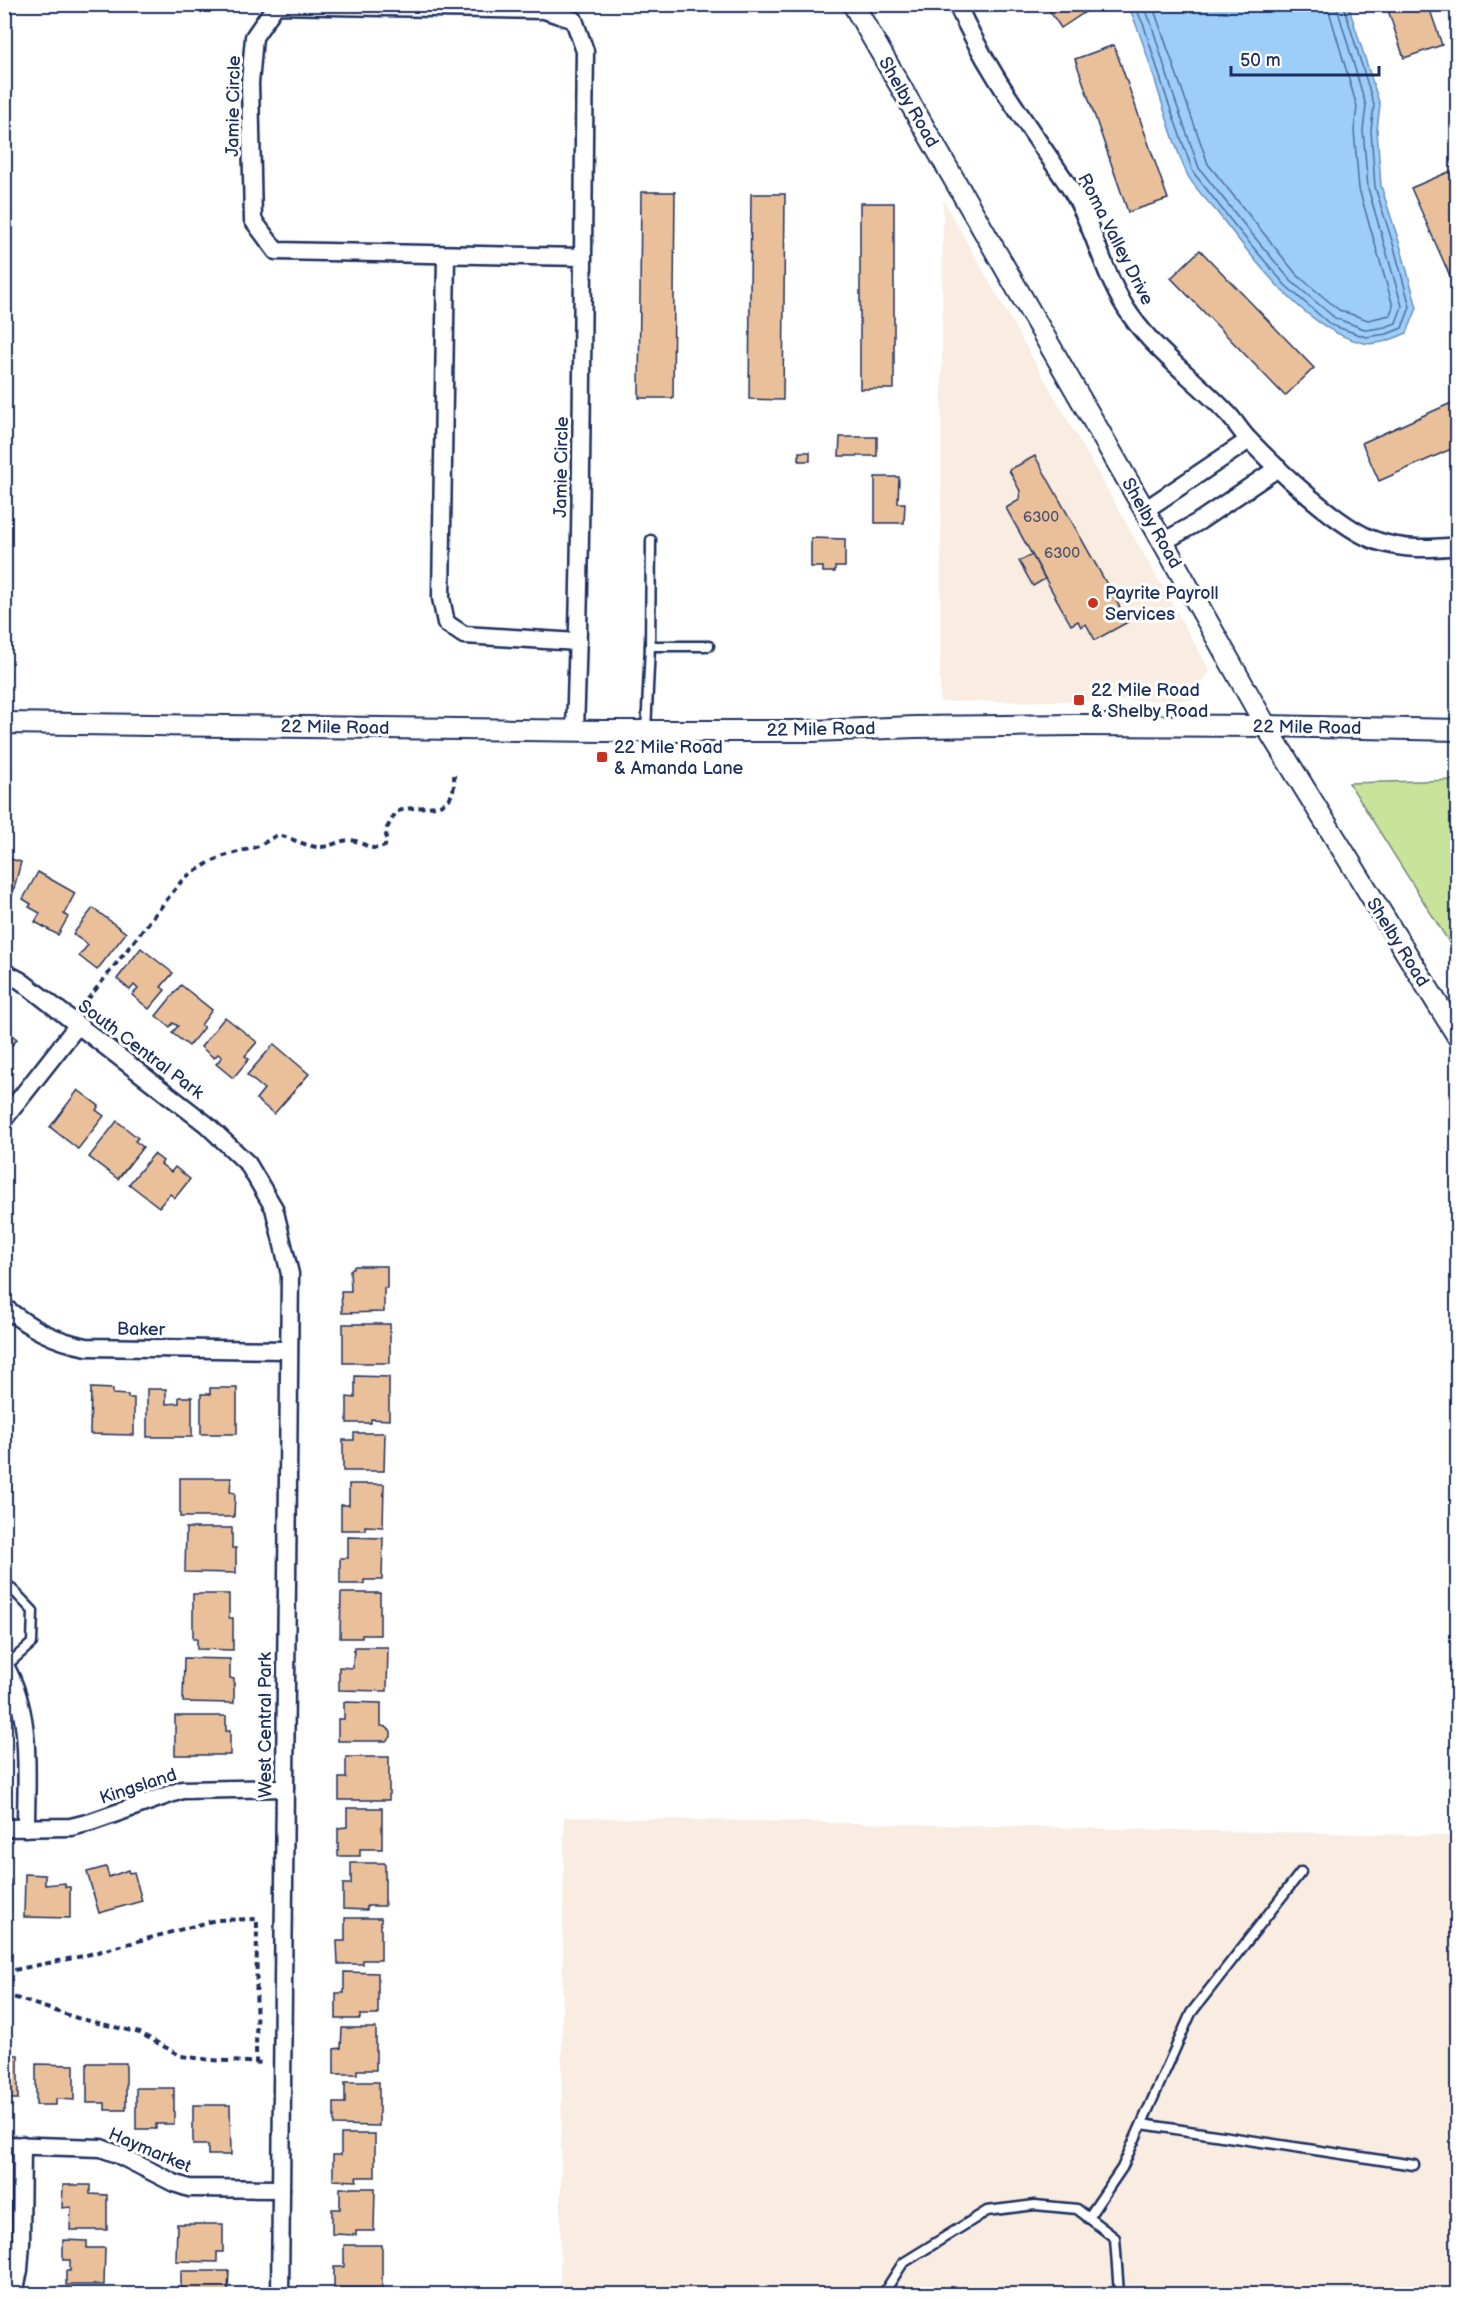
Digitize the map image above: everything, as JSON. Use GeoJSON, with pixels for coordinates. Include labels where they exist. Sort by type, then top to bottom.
{"type":"FeatureCollection","features":[{"type":"Feature","properties":{"kind":"street","name":"Shelby Road"},"geometry":{"type":"LineString","coordinates":[[853,4],[1163,542],[1266,726],[1458,1037]]}},
{"type":"Feature","properties":{"kind":"street","name":"Roma Valley Drive"},"geometry":{"type":"LineString","coordinates":[[957,4],[969,31],[1016,110],[1067,183],[1081,208],[1119,297],[1131,317],[1186,377],[1227,413],[1248,440],[1335,517],[1374,541],[1406,549],[1458,546]]}},
{"type":"Feature","properties":{"kind":"street","name":"Jamie Circle"},"geometry":{"type":"LineString","coordinates":[[575,730],[578,642],[583,257],[585,51],[574,20],[544,10],[276,5],[254,37],[250,83],[253,220],[276,251],[583,257]]}},
{"type":"Feature","properties":{"kind":"street"},"geometry":{"type":"LineString","coordinates":[[446,255],[441,598],[446,624],[464,635],[578,642]]}},
{"type":"Feature","properties":{"kind":"street"},"geometry":{"type":"LineString","coordinates":[[1144,510],[1248,440]]}},
{"type":"Feature","properties":{"kind":"street"},"geometry":{"type":"LineString","coordinates":[[1163,542],[1198,522],[1278,468]]}},
{"type":"Feature","properties":{"kind":"street","name":"22 Mile Road"},"geometry":{"type":"LineString","coordinates":[[4,723],[646,731],[813,731],[981,726],[1266,726],[1458,730]]}},
{"type":"Feature","properties":{"kind":"street","name":"South Central Park"},"geometry":{"type":"LineString","coordinates":[[4,972],[79,1017],[206,1124],[248,1164]]}},
{"type":"Feature","properties":{"kind":"street"},"geometry":{"type":"LineString","coordinates":[[4,1119],[79,1017]]}},
{"type":"Feature","properties":{"kind":"street","name":"West Central Park"},"geometry":{"type":"LineString","coordinates":[[248,1164],[274,1208],[283,1237],[290,1274],[280,2295]]}},
{"type":"Feature","properties":{"kind":"street","name":"Baker"},"geometry":{"type":"LineString","coordinates":[[4,1307],[38,1332],[87,1347],[288,1350]]}},
{"type":"Feature","properties":{"kind":"street"},"geometry":{"type":"LineString","coordinates":[[5,1665],[21,1702],[27,1740],[26,1828]]}},
{"type":"Feature","properties":{"kind":"street","name":"Kingsland"},"geometry":{"type":"LineString","coordinates":[[4,1828],[71,1827],[92,1822],[182,1790],[285,1788]]}},
{"type":"Feature","properties":{"kind":"street","name":"Haymarket"},"geometry":{"type":"LineString","coordinates":[[4,2145],[101,2148],[189,2188],[281,2189]]}},
{"type":"Feature","properties":{"kind":"street"},"geometry":{"type":"LineString","coordinates":[[14,2295],[21,2243],[22,2145]]}},
{"type":"Feature","properties":{"kind":"lane"},"geometry":{"type":"LineString","coordinates":[[646,731],[651,540]]}},
{"type":"Feature","properties":{"kind":"lane"},"geometry":{"type":"LineString","coordinates":[[650,646],[709,646]]}},
{"type":"Feature","properties":{"kind":"lane"},"geometry":{"type":"LineString","coordinates":[[4,1585],[9,1586],[33,1611],[32,1643],[5,1665]]}},
{"type":"Feature","properties":{"kind":"lane"},"geometry":{"type":"LineString","coordinates":[[1088,2218],[1122,2168],[1191,2013],[1301,1872]]}},
{"type":"Feature","properties":{"kind":"lane"},"geometry":{"type":"LineString","coordinates":[[1142,2124],[1414,2165]]}},
{"type":"Feature","properties":{"kind":"lane"},"geometry":{"type":"LineString","coordinates":[[883,2295],[903,2263],[987,2211],[1035,2205],[1077,2209],[1115,2238],[1119,2295]]}},
{"type":"Feature","properties":{"kind":"path"},"geometry":{"type":"LineString","coordinates":[[79,1017],[184,878],[207,864],[259,846],[277,835],[313,846],[324,847],[342,840],[353,840],[364,847],[380,849],[385,846],[387,828],[396,812],[404,809],[430,808],[445,803],[453,792],[454,775]]}},
{"type":"Feature","properties":{"kind":"path"},"geometry":{"type":"LineString","coordinates":[[4,1972],[83,1956],[216,1920],[257,1919],[256,2063]]}},
{"type":"Feature","properties":{"kind":"path"},"geometry":{"type":"LineString","coordinates":[[4,1994],[77,2018],[140,2033],[181,2056],[256,2063],[282,2062]]}},
{"type":"Feature","properties":{"kind":"shaded area"},"geometry":{"type":"Polygon","coordinates":[[[943,200],[1210,671],[1192,700],[940,702],[943,200]]]}},
{"type":"Feature","properties":{"kind":"shaded area"},"geometry":{"type":"Polygon","coordinates":[[[564,1817],[1457,1836],[1457,2294],[560,2294],[564,1817]]]}},
{"type":"Feature","properties":{"kind":"green space"},"geometry":{"type":"Polygon","coordinates":[[[1458,780],[1457,955],[1349,783],[1458,780]]]}},
{"type":"Feature","properties":{"kind":"water"},"geometry":{"type":"Polygon","coordinates":[[[1128,5],[1348,5],[1380,105],[1377,130],[1381,186],[1417,308],[1407,333],[1375,343],[1364,343],[1342,336],[1321,324],[1301,308],[1263,270],[1189,177],[1128,5]]]}},
{"type":"Feature","properties":{"kind":"building"},"geometry":{"type":"Polygon","coordinates":[[[1045,4],[1094,4],[1094,6],[1061,28],[1045,4]]]}},
{"type":"Feature","properties":{"kind":"building"},"geometry":{"type":"Polygon","coordinates":[[[1386,4],[1428,4],[1442,45],[1404,58],[1386,4]]]}},
{"type":"Feature","properties":{"kind":"building"},"geometry":{"type":"Polygon","coordinates":[[[1114,45],[1168,199],[1128,212],[1075,59],[1114,45]]]}},
{"type":"Feature","properties":{"kind":"building"},"geometry":{"type":"Polygon","coordinates":[[[1451,171],[1458,186],[1458,294],[1411,188],[1451,171]]]}},
{"type":"Feature","properties":{"kind":"building"},"geometry":{"type":"Polygon","coordinates":[[[641,192],[675,192],[673,398],[639,398],[641,192]]]}},
{"type":"Feature","properties":{"kind":"building"},"geometry":{"type":"Polygon","coordinates":[[[751,194],[785,194],[783,400],[749,399],[751,194]]]}},
{"type":"Feature","properties":{"kind":"building"},"geometry":{"type":"Polygon","coordinates":[[[860,203],[894,203],[894,389],[860,389],[860,203]]]}},
{"type":"Feature","properties":{"kind":"building"},"geometry":{"type":"Polygon","coordinates":[[[1200,250],[1314,368],[1285,396],[1171,278],[1200,250]]]}},
{"type":"Feature","properties":{"kind":"building"},"geometry":{"type":"Polygon","coordinates":[[[1458,400],[1458,446],[1379,481],[1362,443],[1458,400]]]}},
{"type":"Feature","properties":{"kind":"building"},"geometry":{"type":"Polygon","coordinates":[[[840,437],[877,437],[877,456],[839,456],[840,437]]]}},
{"type":"Feature","properties":{"kind":"building"},"geometry":{"type":"Polygon","coordinates":[[[799,452],[810,452],[810,461],[799,461],[799,452]]]}},
{"type":"Feature","properties":{"kind":"building"},"geometry":{"type":"Polygon","coordinates":[[[1035,456],[1128,622],[1095,640],[1086,624],[1081,627],[1078,621],[1071,625],[1006,508],[1019,500],[1020,491],[1009,470],[1035,456]]]}},
{"type":"Feature","properties":{"kind":"building"},"geometry":{"type":"Polygon","coordinates":[[[875,477],[899,477],[898,503],[905,503],[904,523],[875,523],[875,477]]]}},
{"type":"Feature","properties":{"kind":"building"},"geometry":{"type":"Polygon","coordinates":[[[811,538],[845,539],[845,567],[835,567],[835,572],[823,572],[823,567],[811,567],[811,538]]]}},
{"type":"Feature","properties":{"kind":"building"},"geometry":{"type":"Polygon","coordinates":[[[1032,555],[1045,579],[1033,586],[1019,561],[1032,555]]]}},
{"type":"Feature","properties":{"kind":"building"},"geometry":{"type":"Polygon","coordinates":[[[4,857],[21,862],[9,907],[4,906],[4,857]]]}},
{"type":"Feature","properties":{"kind":"building"},"geometry":{"type":"Polygon","coordinates":[[[38,872],[75,893],[64,914],[68,917],[58,935],[35,922],[40,913],[29,907],[31,904],[23,899],[38,872]]]}},
{"type":"Feature","properties":{"kind":"building"},"geometry":{"type":"Polygon","coordinates":[[[93,908],[126,933],[97,970],[79,956],[88,945],[73,934],[93,908]]]}},
{"type":"Feature","properties":{"kind":"building"},"geometry":{"type":"Polygon","coordinates":[[[141,948],[173,973],[161,987],[165,990],[149,1009],[132,995],[138,989],[134,985],[130,990],[117,979],[141,948]]]}},
{"type":"Feature","properties":{"kind":"building"},"geometry":{"type":"Polygon","coordinates":[[[181,985],[212,1010],[201,1025],[204,1027],[189,1046],[172,1033],[178,1026],[173,1023],[170,1027],[156,1016],[181,985]]]}},
{"type":"Feature","properties":{"kind":"building"},"geometry":{"type":"Polygon","coordinates":[[[225,1017],[257,1042],[245,1056],[249,1059],[233,1078],[216,1064],[222,1057],[218,1054],[214,1058],[201,1047],[225,1017]]]}},
{"type":"Feature","properties":{"kind":"building"},"geometry":{"type":"Polygon","coordinates":[[[4,1029],[17,1039],[4,1055],[4,1029]]]}},
{"type":"Feature","properties":{"kind":"building"},"geometry":{"type":"Polygon","coordinates":[[[274,1044],[309,1074],[274,1114],[256,1099],[264,1089],[247,1075],[274,1044]]]}},
{"type":"Feature","properties":{"kind":"building"},"geometry":{"type":"Polygon","coordinates":[[[78,1090],[99,1106],[96,1110],[104,1116],[78,1149],[50,1127],[78,1090]]]}},
{"type":"Feature","properties":{"kind":"building"},"geometry":{"type":"Polygon","coordinates":[[[117,1121],[138,1138],[135,1141],[143,1147],[118,1179],[89,1157],[117,1121]]]}},
{"type":"Feature","properties":{"kind":"building"},"geometry":{"type":"Polygon","coordinates":[[[154,1154],[171,1172],[175,1167],[190,1179],[175,1198],[170,1194],[159,1207],[129,1184],[154,1154]]]}},
{"type":"Feature","properties":{"kind":"building"},"geometry":{"type":"Polygon","coordinates":[[[355,1266],[387,1266],[384,1312],[342,1313],[341,1291],[351,1291],[350,1270],[355,1266]]]}},
{"type":"Feature","properties":{"kind":"building"},"geometry":{"type":"Polygon","coordinates":[[[343,1324],[390,1324],[390,1363],[343,1363],[343,1324]]]}},
{"type":"Feature","properties":{"kind":"building"},"geometry":{"type":"Polygon","coordinates":[[[355,1376],[389,1377],[389,1420],[371,1419],[371,1423],[347,1423],[347,1397],[355,1398],[355,1376]]]}},
{"type":"Feature","properties":{"kind":"building"},"geometry":{"type":"Polygon","coordinates":[[[91,1388],[113,1389],[113,1394],[128,1395],[128,1398],[134,1398],[134,1435],[90,1434],[91,1388]]]}},
{"type":"Feature","properties":{"kind":"building"},"geometry":{"type":"Polygon","coordinates":[[[210,1388],[237,1388],[237,1434],[201,1434],[201,1394],[210,1394],[210,1388]]]}},
{"type":"Feature","properties":{"kind":"building"},"geometry":{"type":"Polygon","coordinates":[[[147,1389],[166,1389],[166,1404],[179,1403],[179,1397],[192,1397],[192,1437],[147,1437],[147,1389]]]}},
{"type":"Feature","properties":{"kind":"building"},"geometry":{"type":"Polygon","coordinates":[[[354,1433],[385,1433],[384,1471],[343,1471],[343,1440],[354,1440],[354,1433]]]}},
{"type":"Feature","properties":{"kind":"building"},"geometry":{"type":"Polygon","coordinates":[[[180,1478],[231,1478],[230,1492],[235,1493],[234,1517],[180,1517],[180,1478]]]}},
{"type":"Feature","properties":{"kind":"building"},"geometry":{"type":"Polygon","coordinates":[[[349,1484],[384,1484],[383,1527],[365,1526],[365,1530],[341,1530],[341,1505],[349,1505],[349,1484]]]}},
{"type":"Feature","properties":{"kind":"building"},"geometry":{"type":"Polygon","coordinates":[[[186,1528],[232,1528],[232,1548],[236,1548],[236,1573],[185,1572],[186,1528]]]}},
{"type":"Feature","properties":{"kind":"building"},"geometry":{"type":"Polygon","coordinates":[[[348,1537],[383,1538],[382,1580],[364,1580],[364,1584],[340,1584],[340,1558],[348,1558],[348,1537]]]}},
{"type":"Feature","properties":{"kind":"building"},"geometry":{"type":"Polygon","coordinates":[[[341,1593],[380,1593],[380,1635],[340,1638],[341,1593]]]}},
{"type":"Feature","properties":{"kind":"building"},"geometry":{"type":"Polygon","coordinates":[[[193,1594],[229,1594],[229,1618],[233,1618],[233,1650],[197,1649],[197,1639],[193,1639],[193,1594]]]}},
{"type":"Feature","properties":{"kind":"building"},"geometry":{"type":"Polygon","coordinates":[[[354,1647],[388,1647],[387,1691],[339,1690],[339,1667],[353,1668],[354,1647]]]}},
{"type":"Feature","properties":{"kind":"building"},"geometry":{"type":"Polygon","coordinates":[[[184,1658],[230,1659],[230,1678],[234,1679],[234,1703],[183,1702],[184,1658]]]}},
{"type":"Feature","properties":{"kind":"building"},"geometry":{"type":"Polygon","coordinates":[[[344,1702],[381,1703],[381,1726],[391,1731],[391,1737],[386,1741],[338,1741],[338,1719],[344,1719],[344,1702]]]}},
{"type":"Feature","properties":{"kind":"building"},"geometry":{"type":"Polygon","coordinates":[[[175,1716],[226,1716],[226,1731],[230,1731],[230,1755],[175,1755],[175,1716]]]}},
{"type":"Feature","properties":{"kind":"building"},"geometry":{"type":"Polygon","coordinates":[[[346,1757],[389,1757],[389,1800],[339,1800],[339,1778],[346,1778],[346,1757]]]}},
{"type":"Feature","properties":{"kind":"building"},"geometry":{"type":"Polygon","coordinates":[[[347,1808],[382,1808],[382,1849],[360,1849],[360,1856],[338,1856],[338,1828],[347,1827],[347,1808]]]}},
{"type":"Feature","properties":{"kind":"building"},"geometry":{"type":"Polygon","coordinates":[[[351,1863],[385,1863],[385,1906],[367,1906],[367,1910],[343,1909],[343,1884],[351,1884],[351,1863]]]}},
{"type":"Feature","properties":{"kind":"building"},"geometry":{"type":"Polygon","coordinates":[[[106,1867],[109,1877],[128,1870],[129,1873],[134,1872],[142,1901],[99,1913],[87,1872],[106,1867]]]}},
{"type":"Feature","properties":{"kind":"building"},"geometry":{"type":"Polygon","coordinates":[[[25,1874],[45,1875],[45,1885],[65,1883],[65,1887],[70,1887],[70,1918],[24,1917],[25,1874]]]}},
{"type":"Feature","properties":{"kind":"building"},"geometry":{"type":"Polygon","coordinates":[[[4,1876],[5,1880],[10,1880],[10,1911],[4,1911],[4,1876]]]}},
{"type":"Feature","properties":{"kind":"building"},"geometry":{"type":"Polygon","coordinates":[[[345,1918],[381,1918],[381,1960],[363,1960],[363,1964],[338,1964],[337,1941],[345,1941],[345,1918]]]}},
{"type":"Feature","properties":{"kind":"building"},"geometry":{"type":"Polygon","coordinates":[[[344,1972],[378,1973],[378,2015],[360,2015],[360,2019],[336,2019],[336,1993],[344,1993],[344,1972]]]}},
{"type":"Feature","properties":{"kind":"building"},"geometry":{"type":"Polygon","coordinates":[[[342,2028],[376,2028],[376,2070],[357,2070],[357,2074],[334,2074],[334,2049],[341,2048],[342,2028]]]}},
{"type":"Feature","properties":{"kind":"building"},"geometry":{"type":"Polygon","coordinates":[[[4,2055],[18,2055],[18,2099],[4,2099],[4,2055]]]}},
{"type":"Feature","properties":{"kind":"building"},"geometry":{"type":"Polygon","coordinates":[[[87,2063],[126,2063],[126,2110],[105,2110],[105,2103],[87,2103],[87,2063]]]}},
{"type":"Feature","properties":{"kind":"building"},"geometry":{"type":"Polygon","coordinates":[[[36,2064],[74,2065],[74,2100],[56,2099],[56,2105],[36,2105],[36,2064]]]}},
{"type":"Feature","properties":{"kind":"building"},"geometry":{"type":"Polygon","coordinates":[[[345,2082],[379,2082],[379,2126],[334,2125],[334,2103],[345,2103],[345,2082]]]}},
{"type":"Feature","properties":{"kind":"building"},"geometry":{"type":"Polygon","coordinates":[[[136,2088],[174,2088],[174,2124],[156,2124],[156,2129],[136,2129],[136,2088]]]}},
{"type":"Feature","properties":{"kind":"building"},"geometry":{"type":"Polygon","coordinates":[[[193,2105],[230,2105],[231,2155],[208,2155],[208,2145],[193,2145],[193,2105]]]}},
{"type":"Feature","properties":{"kind":"building"},"geometry":{"type":"Polygon","coordinates":[[[341,2134],[375,2134],[375,2177],[356,2177],[357,2181],[333,2180],[333,2155],[341,2155],[341,2134]]]}},
{"type":"Feature","properties":{"kind":"building"},"geometry":{"type":"Polygon","coordinates":[[[63,2185],[90,2185],[90,2194],[107,2195],[107,2230],[70,2230],[71,2207],[62,2208],[63,2185]]]}},
{"type":"Feature","properties":{"kind":"building"},"geometry":{"type":"Polygon","coordinates":[[[340,2188],[375,2188],[374,2231],[356,2231],[356,2235],[332,2234],[332,2209],[340,2209],[340,2188]]]}},
{"type":"Feature","properties":{"kind":"building"},"geometry":{"type":"Polygon","coordinates":[[[177,2224],[223,2224],[223,2252],[217,2252],[217,2262],[176,2261],[177,2224]]]}},
{"type":"Feature","properties":{"kind":"building"},"geometry":{"type":"Polygon","coordinates":[[[63,2240],[87,2241],[87,2248],[105,2248],[104,2285],[66,2285],[66,2271],[70,2271],[70,2260],[63,2260],[63,2240]]]}},
{"type":"Feature","properties":{"kind":"building"},"geometry":{"type":"Polygon","coordinates":[[[344,2245],[382,2245],[382,2288],[334,2288],[334,2267],[344,2267],[344,2245]]]}},
{"type":"Feature","properties":{"kind":"building"},"geometry":{"type":"Polygon","coordinates":[[[181,2271],[229,2271],[228,2292],[184,2294],[184,2288],[181,2288],[181,2271]]]}},
{"type":"Feature","properties":{"kind":"place","name":"Payrite Payroll Services"},"geometry":{"type":"Point","coordinates":[1093,603]}},
{"type":"Feature","properties":{"kind":"place","name":"22 Mile Road & Shelby Road"},"geometry":{"type":"Point","coordinates":[1079,700]}},
{"type":"Feature","properties":{"kind":"place","name":"22 Mile Road & Amanda Lane"},"geometry":{"type":"Point","coordinates":[602,757]}}]}
